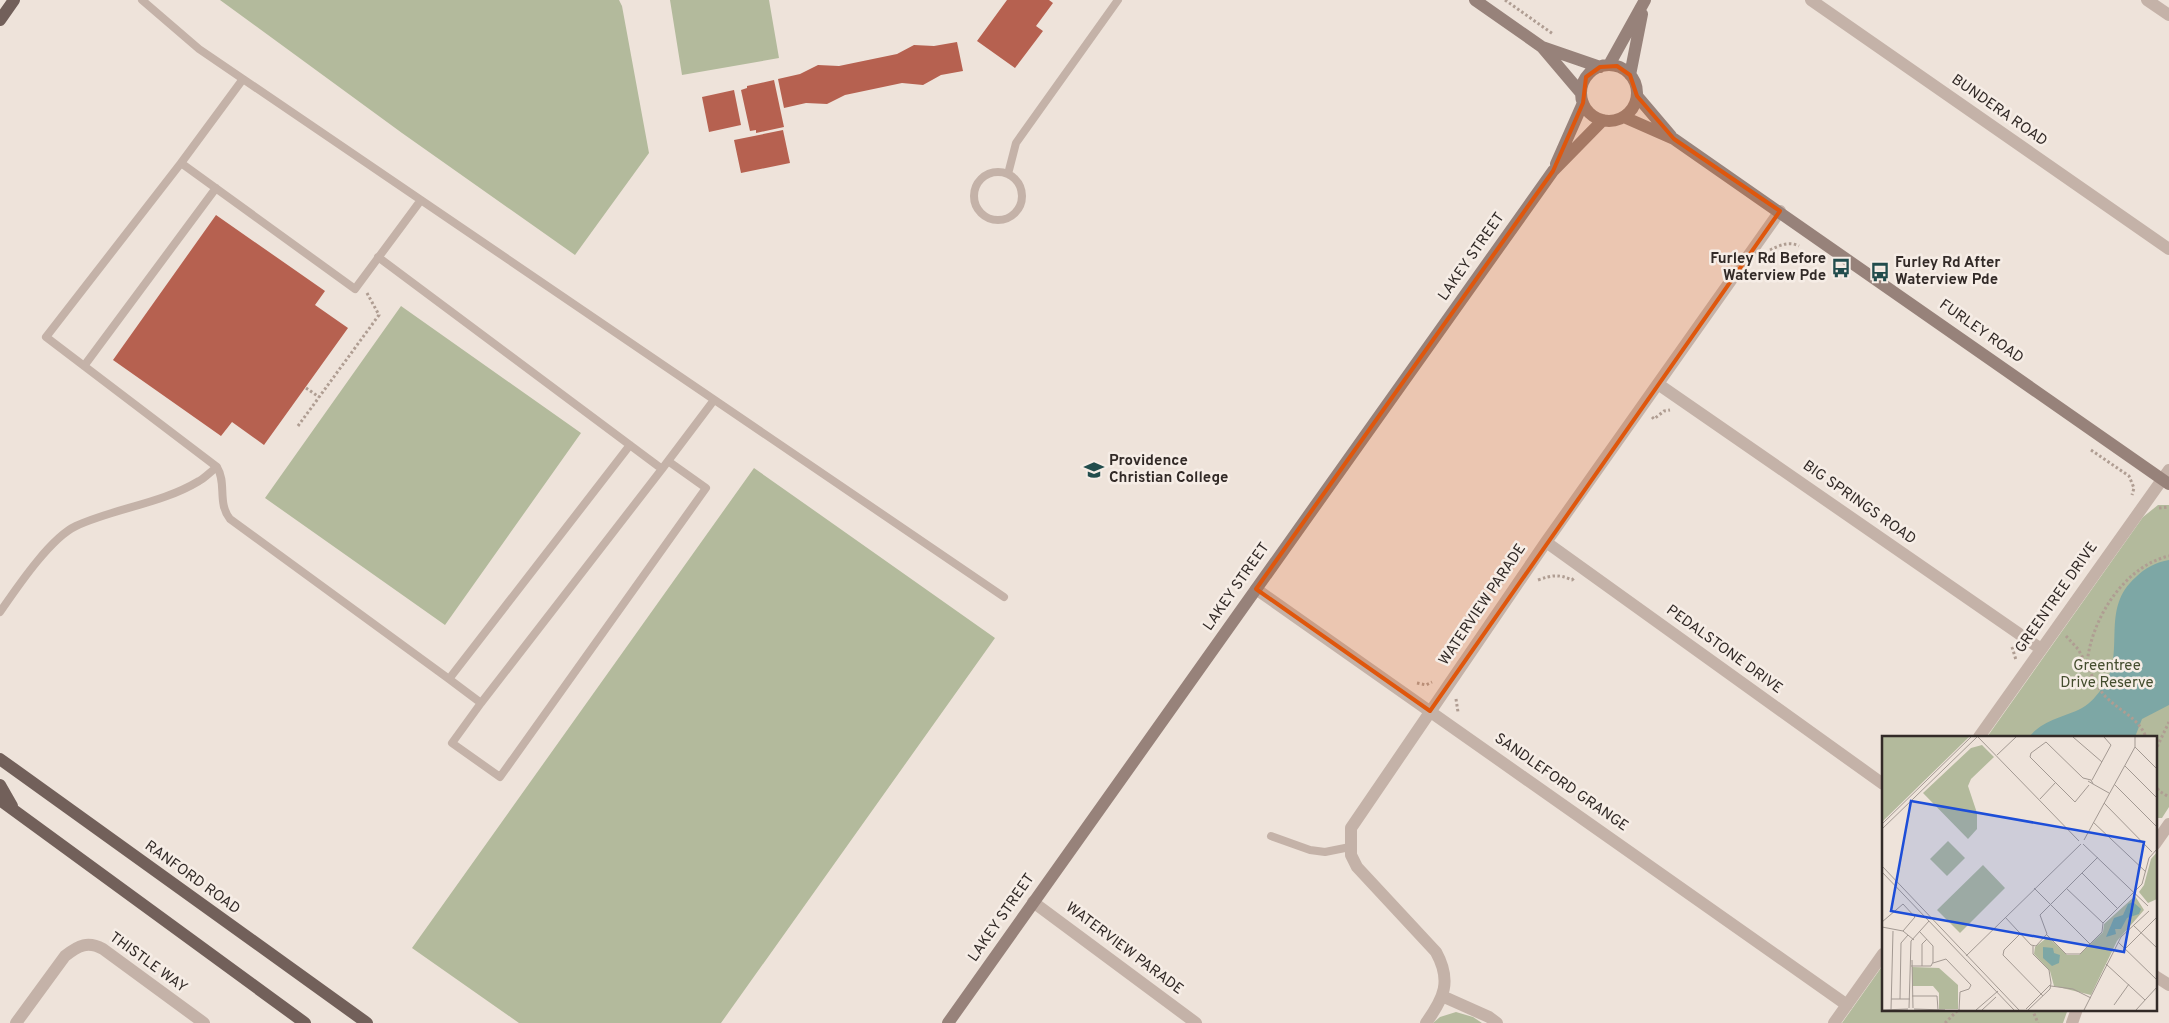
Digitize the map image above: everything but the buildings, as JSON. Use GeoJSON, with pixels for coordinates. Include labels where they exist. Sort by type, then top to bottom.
{"type":"FeatureCollection","features":[{"type":"Feature","properties":{"kind":"main road"},"geometry":{"type":"LineString","coordinates":[[0,20],[14,0]]}},
{"type":"Feature","properties":{"kind":"main road","name":"RANFORD ROAD"},"geometry":{"type":"LineString","coordinates":[[0,759],[366,1023]]}},
{"type":"Feature","properties":{"kind":"main road"},"geometry":{"type":"LineString","coordinates":[[0,785],[14,810]]}},
{"type":"Feature","properties":{"kind":"main road"},"geometry":{"type":"LineString","coordinates":[[0,800],[305,1023]]}},
{"type":"Feature","properties":{"kind":"street"},"geometry":{"type":"LineString","coordinates":[[1475,0],[1542,47],[1582,98],[1587,111],[1594,117],[1610,121],[1624,116],[1635,104],[1637,96]]}},
{"type":"Feature","properties":{"kind":"street","name":"BUNDERA ROAD"},"geometry":{"type":"LineString","coordinates":[[1811,0],[2169,249]]}},
{"type":"Feature","properties":{"kind":"street"},"geometry":{"type":"LineString","coordinates":[[2147,0],[2169,15]]}},
{"type":"Feature","properties":{"kind":"street","name":"LAKEY STREET"},"geometry":{"type":"LineString","coordinates":[[1553,171],[1582,98],[1586,77],[1605,66],[1644,2]]}},
{"type":"Feature","properties":{"kind":"street","name":"LAKEY STREET"},"geometry":{"type":"LineString","coordinates":[[1637,96],[1634,81],[1630,75],[1644,2]]}},
{"type":"Feature","properties":{"kind":"street"},"geometry":{"type":"LineString","coordinates":[[1542,47],[1624,70],[1630,75]]}},
{"type":"Feature","properties":{"kind":"street","name":"FURLEY ROAD"},"geometry":{"type":"LineString","coordinates":[[1637,96],[1674,139]]}},
{"type":"Feature","properties":{"kind":"street","name":"FURLEY ROAD"},"geometry":{"type":"LineString","coordinates":[[1624,116],[1674,139],[2167,477]]}},
{"type":"Feature","properties":{"kind":"street","name":"LAKEY STREET"},"geometry":{"type":"LineString","coordinates":[[948,1023],[1553,171],[1603,120]]}},
{"type":"Feature","properties":{"kind":"street","name":"WATERVIEW PARADE"},"geometry":{"type":"LineString","coordinates":[[1350,847],[1351,828],[1430,711],[1546,542],[1780,211]]}},
{"type":"Feature","properties":{"kind":"street","name":"BIG SPRINGS ROAD"},"geometry":{"type":"LineString","coordinates":[[1658,384],[2041,649]]}},
{"type":"Feature","properties":{"kind":"street","name":"GREENTREE DRIVE"},"geometry":{"type":"LineString","coordinates":[[1980,736],[2055,629],[2167,477]]}},
{"type":"Feature","properties":{"kind":"street","name":"PEDALSTONE DRIVE"},"geometry":{"type":"LineString","coordinates":[[1546,542],[1882,783]]}},
{"type":"Feature","properties":{"kind":"street","name":"SANDLEFORD GRANGE"},"geometry":{"type":"LineString","coordinates":[[1256,589],[1847,1005]]}},
{"type":"Feature","properties":{"kind":"street"},"geometry":{"type":"LineString","coordinates":[[2156,843],[2169,824]]}},
{"type":"Feature","properties":{"kind":"street"},"geometry":{"type":"LineString","coordinates":[[1350,847],[1351,855],[1357,867],[1436,952],[1444,973],[1445,984],[1442,996],[1426,1023]]}},
{"type":"Feature","properties":{"kind":"street","name":"WATERVIEW PARADE"},"geometry":{"type":"LineString","coordinates":[[1033,902],[1196,1023]]}},
{"type":"Feature","properties":{"kind":"street","name":"THISTLE WAY"},"geometry":{"type":"LineString","coordinates":[[16,1023],[65,956],[86,944],[95,944],[204,1023]]}},
{"type":"Feature","properties":{"kind":"street"},"geometry":{"type":"LineString","coordinates":[[1834,1023],[1882,955]]}},
{"type":"Feature","properties":{"kind":"street"},"geometry":{"type":"LineString","coordinates":[[2156,977],[2169,985]]}},
{"type":"Feature","properties":{"kind":"street"},"geometry":{"type":"LineString","coordinates":[[1442,996],[1489,1017],[1496,1023]]}},
{"type":"Feature","properties":{"kind":"street"},"geometry":{"type":"LineString","coordinates":[[2072,1023],[2077,1010]]}},
{"type":"Feature","properties":{"kind":"lane"},"geometry":{"type":"LineString","coordinates":[[142,0],[199,49],[1004,597]]}},
{"type":"Feature","properties":{"kind":"lane"},"geometry":{"type":"LineString","coordinates":[[1008,174],[1016,143],[1118,0]]}},
{"type":"Feature","properties":{"kind":"lane"},"geometry":{"type":"LineString","coordinates":[[243,79],[46,337],[216,466],[220,473],[224,512],[230,519],[481,703]]}},
{"type":"Feature","properties":{"kind":"lane"},"geometry":{"type":"LineString","coordinates":[[181,162],[355,289],[420,200]]}},
{"type":"Feature","properties":{"kind":"lane"},"geometry":{"type":"LineString","coordinates":[[1001,172],[1008,174],[1019,185],[1022,200],[1019,207],[1007,218],[999,220],[984,216],[975,203],[975,187],[986,175],[1001,172]]}},
{"type":"Feature","properties":{"kind":"lane"},"geometry":{"type":"LineString","coordinates":[[84,366],[216,188]]}},
{"type":"Feature","properties":{"kind":"lane"},"geometry":{"type":"LineString","coordinates":[[378,257],[662,470]]}},
{"type":"Feature","properties":{"kind":"lane"},"geometry":{"type":"LineString","coordinates":[[668,461],[706,488],[500,777],[452,743],[714,400]]}},
{"type":"Feature","properties":{"kind":"lane"},"geometry":{"type":"LineString","coordinates":[[449,679],[630,445]]}},
{"type":"Feature","properties":{"kind":"lane"},"geometry":{"type":"LineString","coordinates":[[0,612],[35,564],[53,544],[74,527],[167,495],[199,481],[216,466]]}},
{"type":"Feature","properties":{"kind":"lane"},"geometry":{"type":"LineString","coordinates":[[1271,836],[1310,850],[1325,852],[1350,847]]}},
{"type":"Feature","properties":{"kind":"path"},"geometry":{"type":"LineString","coordinates":[[1505,0],[1558,38]]}},
{"type":"Feature","properties":{"kind":"path"},"geometry":{"type":"LineString","coordinates":[[1770,250],[1780,244],[1793,243],[1806,248]]}},
{"type":"Feature","properties":{"kind":"path"},"geometry":{"type":"LineString","coordinates":[[298,426],[379,315],[361,281]]}},
{"type":"Feature","properties":{"kind":"path"},"geometry":{"type":"LineString","coordinates":[[306,388],[319,397]]}},
{"type":"Feature","properties":{"kind":"path"},"geometry":{"type":"LineString","coordinates":[[1640,409],[1654,419],[1664,411],[1677,409],[1689,414],[1692,408]]}},
{"type":"Feature","properties":{"kind":"path"},"geometry":{"type":"LineString","coordinates":[[2088,448],[2128,476],[2134,488],[2132,497]]}},
{"type":"Feature","properties":{"kind":"path"},"geometry":{"type":"LineString","coordinates":[[2087,665],[2091,639],[2099,621],[2124,584],[2136,570],[2169,556]]}},
{"type":"Feature","properties":{"kind":"path"},"geometry":{"type":"LineString","coordinates":[[1537,581],[1550,576],[1560,575],[1572,580]]}},
{"type":"Feature","properties":{"kind":"path"},"geometry":{"type":"LineString","coordinates":[[2055,629],[2078,649],[2098,687],[2116,706],[2131,716],[2143,729],[2146,736]]}},
{"type":"Feature","properties":{"kind":"path"},"geometry":{"type":"LineString","coordinates":[[2156,749],[2169,722]]}},
{"type":"Feature","properties":{"kind":"path"},"geometry":{"type":"LineString","coordinates":[[2156,786],[2159,791],[2169,797]]}},
{"type":"Feature","properties":{"kind":"path"},"geometry":{"type":"LineString","coordinates":[[1945,1023],[1958,1010]]}},
{"type":"Feature","properties":{"kind":"path"},"geometry":{"type":"LineString","coordinates":[[2032,1010],[2038,1023]]}},
{"type":"Feature","properties":{"kind":"highlighted area"},"geometry":{"type":"Polygon","coordinates":[[[1617,66],[1630,75],[1637,96],[1674,139],[1780,211],[1430,711],[1256,589],[1553,171],[1583,103],[1586,77],[1600,67],[1617,66]]]}},
{"type":"Feature","properties":{"kind":"green space"},"geometry":{"type":"Polygon","coordinates":[[[220,0],[619,0],[622,6],[649,153],[575,255],[402,133],[220,0]]]}},
{"type":"Feature","properties":{"kind":"green space"},"geometry":{"type":"Polygon","coordinates":[[[670,0],[769,0],[779,58],[682,75],[670,0]]]}},
{"type":"Feature","properties":{"kind":"green space"},"geometry":{"type":"Polygon","coordinates":[[[401,306],[581,433],[445,625],[265,498],[401,306]]]}},
{"type":"Feature","properties":{"kind":"green space"},"geometry":{"type":"Polygon","coordinates":[[[754,468],[995,638],[721,1023],[519,1023],[412,948],[754,468]]]}},
{"type":"Feature","properties":{"kind":"green space","name":"Greentree Drive Reserve"},"geometry":{"type":"Polygon","coordinates":[[[2158,505],[2169,505],[2169,807],[2162,818],[2156,818],[2156,736],[1988,736],[2143,517],[2158,505]]]}},
{"type":"Feature","properties":{"kind":"green space"},"geometry":{"type":"Polygon","coordinates":[[[1882,966],[1882,1010],[2068,1010],[2063,1023],[1842,1023],[1882,966]]]}},
{"type":"Feature","properties":{"kind":"green space"},"geometry":{"type":"Polygon","coordinates":[[[1456,1012],[1473,1017],[1482,1023],[1433,1023],[1440,1017],[1456,1012]]]}},
{"type":"Feature","properties":{"kind":"water"},"geometry":{"type":"Polygon","coordinates":[[[2169,560],[2169,705],[2142,719],[2135,736],[2030,736],[2041,726],[2085,706],[2103,687],[2110,674],[2113,660],[2116,617],[2119,603],[2125,590],[2136,577],[2147,568],[2169,560]]]}},
{"type":"Feature","properties":{"kind":"place","name":"Furley Rd Before Waterview Pde"},"geometry":{"type":"Point","coordinates":[1841,268]}},
{"type":"Feature","properties":{"kind":"place","name":"Furley Rd After Waterview Pde"},"geometry":{"type":"Point","coordinates":[1880,272]}},
{"type":"Feature","properties":{"kind":"place","name":"Providence Christian College"},"geometry":{"type":"Point","coordinates":[1094,470]}}]}
